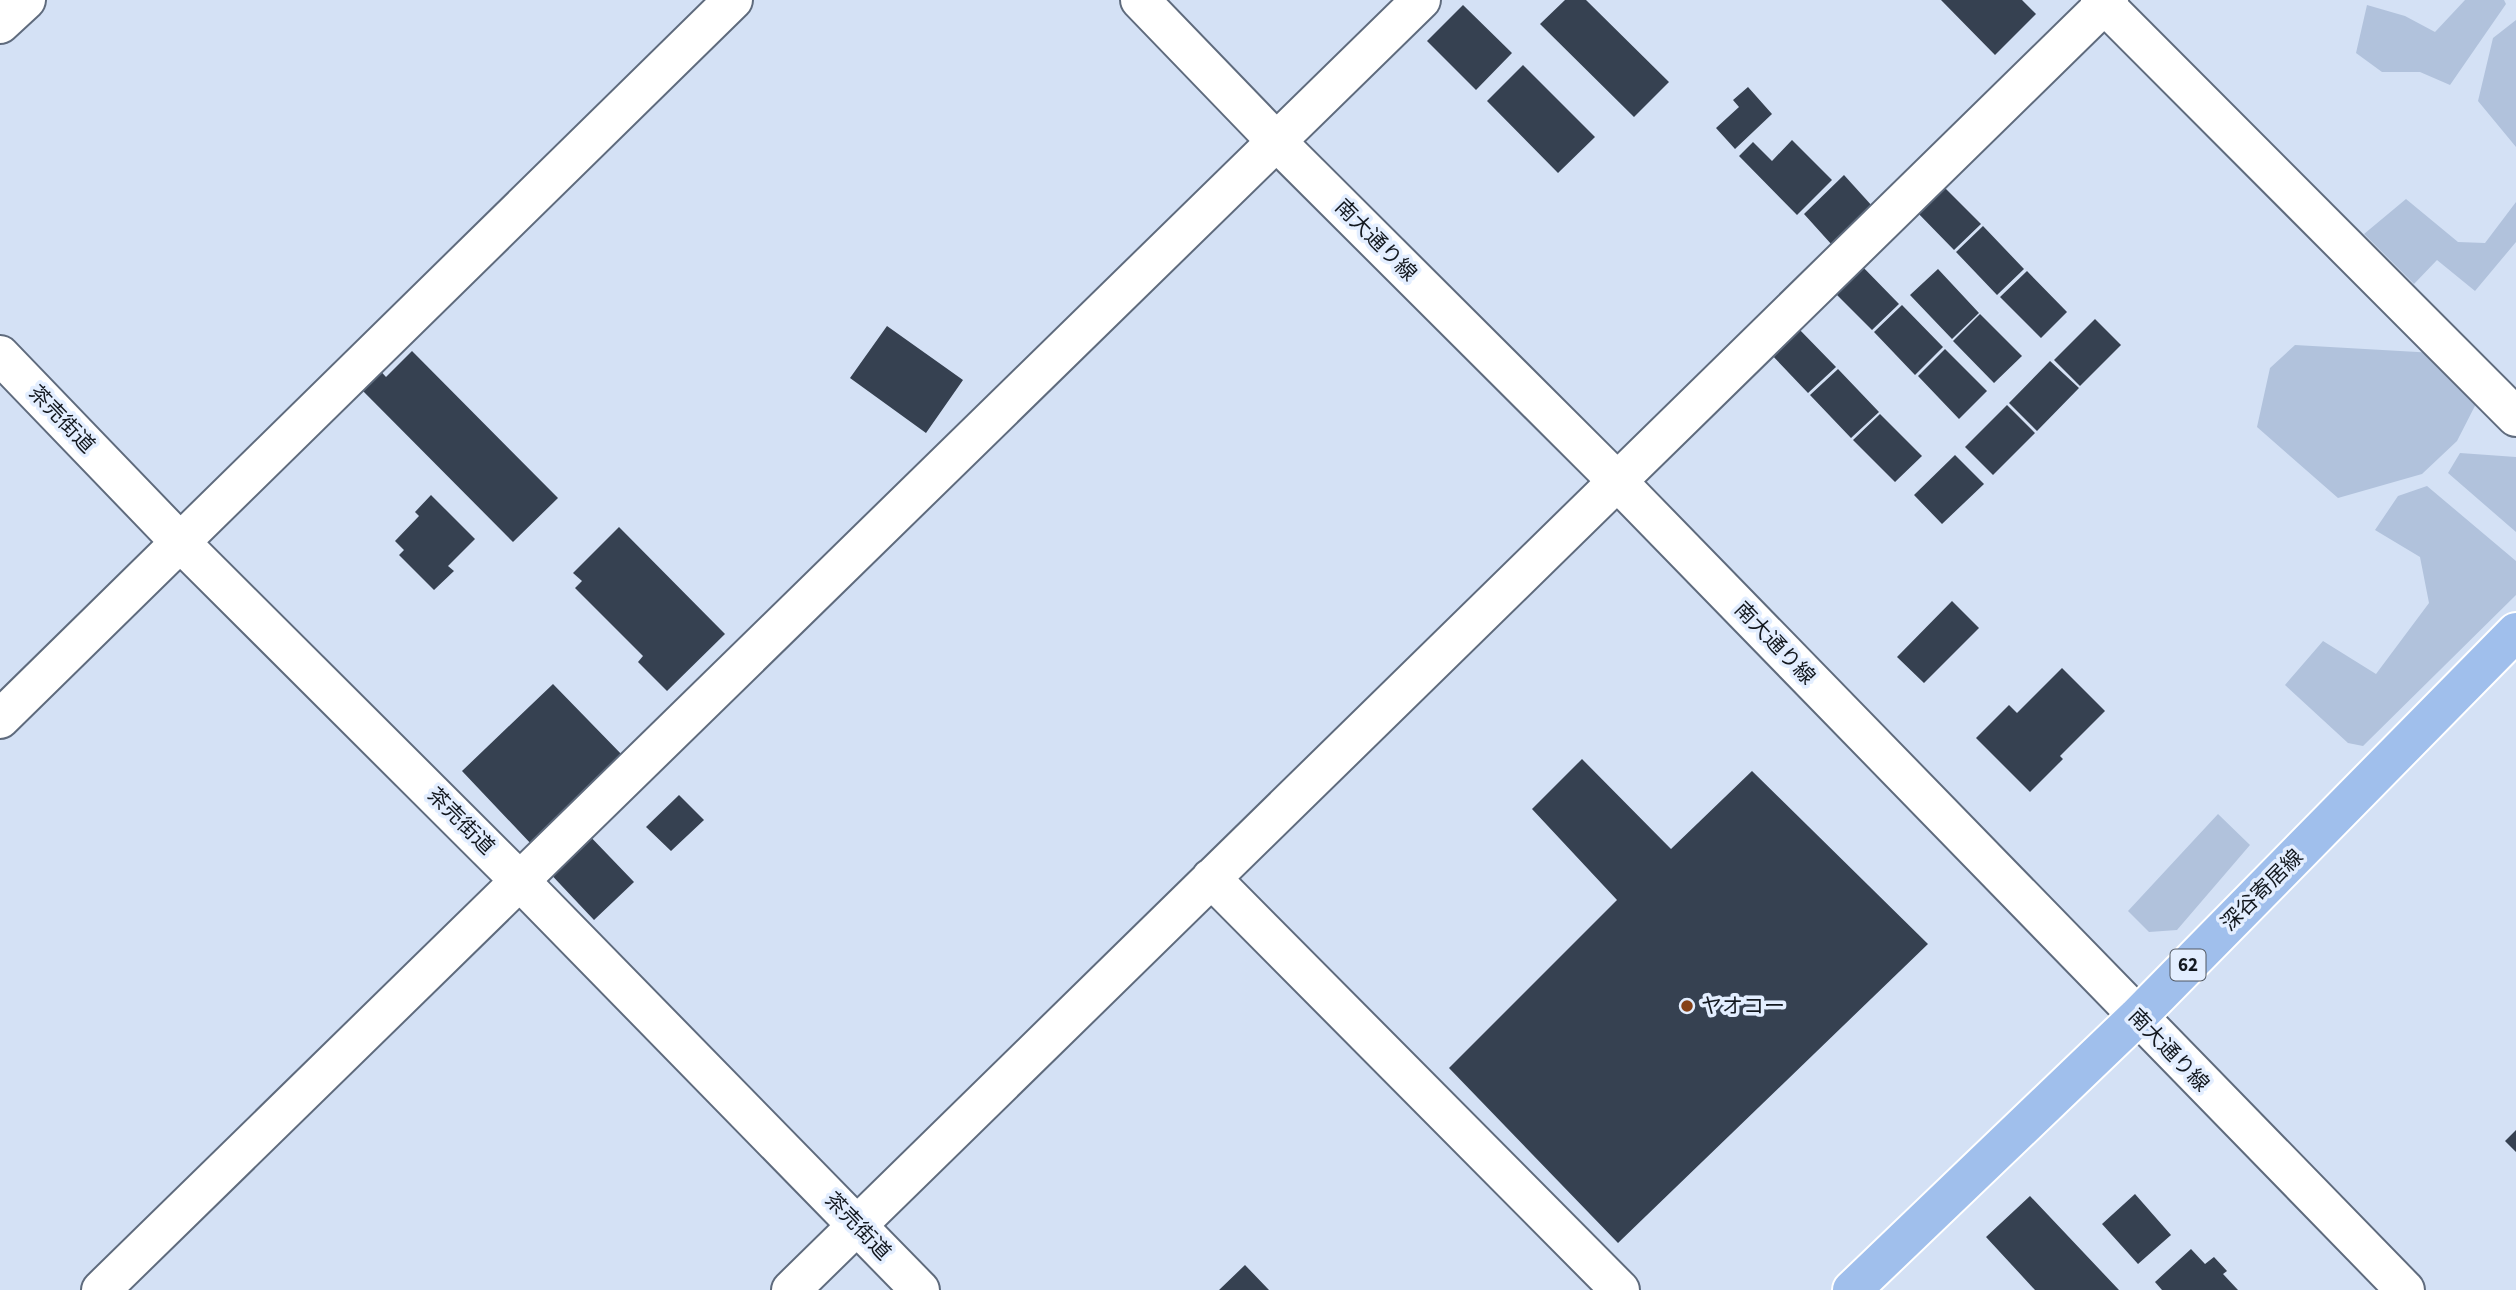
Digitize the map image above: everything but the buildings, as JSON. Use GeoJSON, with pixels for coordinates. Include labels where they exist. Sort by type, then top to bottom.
{"type":"FeatureCollection","features":[{"type":"Feature","properties":{"kind":"main road","name":"深谷寄居線"},"geometry":{"type":"LineString","coordinates":[[1852,1290],[2137,1017],[2516,632]]}},
{"type":"Feature","properties":{"kind":"street"},"geometry":{"type":"LineString","coordinates":[[0,24],[26,0]]}},
{"type":"Feature","properties":{"kind":"street"},"geometry":{"type":"LineString","coordinates":[[0,719],[733,0]]}},
{"type":"Feature","properties":{"kind":"street","name":"南大通り線"},"geometry":{"type":"LineString","coordinates":[[1140,0],[1277,142],[1616,480],[2405,1290]]}},
{"type":"Feature","properties":{"kind":"street"},"geometry":{"type":"LineString","coordinates":[[101,1290],[1421,0]]}},
{"type":"Feature","properties":{"kind":"street"},"geometry":{"type":"LineString","coordinates":[[791,1290],[2105,2],[2516,417]]}},
{"type":"Feature","properties":{"kind":"street","name":"茶売街道"},"geometry":{"type":"LineString","coordinates":[[0,355],[180,542],[520,881],[920,1290]]}},
{"type":"Feature","properties":{"kind":"street"},"geometry":{"type":"LineString","coordinates":[[1211,878],[1620,1290]]}},
{"type":"Feature","properties":{"kind":"shaded area"},"geometry":{"type":"Polygon","coordinates":[[[2465,0],[2504,0],[2506,4],[2450,85],[2420,72],[2382,72],[2356,53],[2367,5],[2405,16],[2435,32],[2465,0]]]}},
{"type":"Feature","properties":{"kind":"shaded area"},"geometry":{"type":"Polygon","coordinates":[[[2516,20],[2516,147],[2478,101],[2493,38],[2516,20]]]}},
{"type":"Feature","properties":{"kind":"shaded area"},"geometry":{"type":"Polygon","coordinates":[[[2406,199],[2458,242],[2485,243],[2516,202],[2516,242],[2475,291],[2437,260],[2414,284],[2364,234],[2406,199]]]}},
{"type":"Feature","properties":{"kind":"shaded area"},"geometry":{"type":"Polygon","coordinates":[[[2295,345],[2435,353],[2480,396],[2457,441],[2422,474],[2338,498],[2257,427],[2270,368],[2295,345]]]}},
{"type":"Feature","properties":{"kind":"shaded area"},"geometry":{"type":"Polygon","coordinates":[[[2460,453],[2516,457],[2516,532],[2448,473],[2460,453]]]}},
{"type":"Feature","properties":{"kind":"shaded area"},"geometry":{"type":"Polygon","coordinates":[[[2427,486],[2516,561],[2516,595],[2363,746],[2348,743],[2285,685],[2323,641],[2376,674],[2429,603],[2420,557],[2375,530],[2398,496],[2427,486]]]}},
{"type":"Feature","properties":{"kind":"shaded area"},"geometry":{"type":"Polygon","coordinates":[[[2218,814],[2250,845],[2177,930],[2149,932],[2128,911],[2218,814]]]}},
{"type":"Feature","properties":{"kind":"place","name":"ヤオコー"},"geometry":{"type":"Point","coordinates":[1687,1006]}}]}
